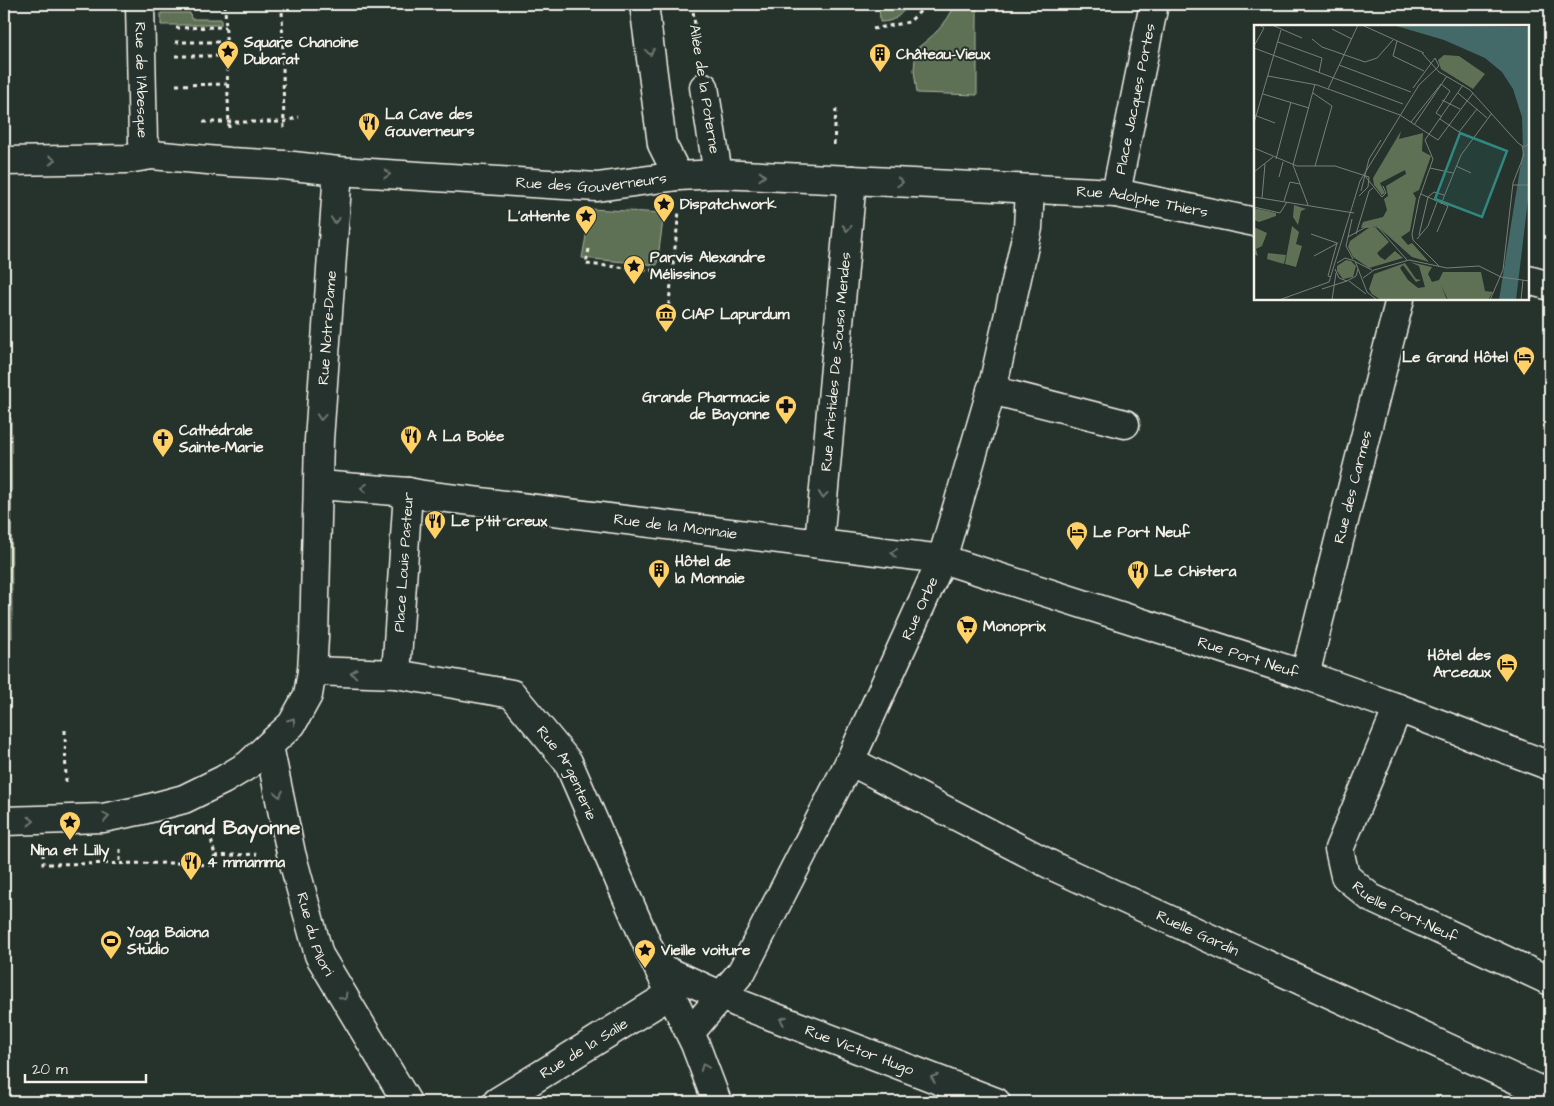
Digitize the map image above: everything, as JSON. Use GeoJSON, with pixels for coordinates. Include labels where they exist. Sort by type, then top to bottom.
{"type":"FeatureCollection","features":[{"type":"Feature","properties":{"kind":"street"},"geometry":{"type":"LineString","coordinates":[[644,4],[662,144],[678,176]]}},
{"type":"Feature","properties":{"kind":"street","name":"Place Jacques Portes"},"geometry":{"type":"LineString","coordinates":[[1116,193],[1154,4]]}},
{"type":"Feature","properties":{"kind":"street","name":"Rue de l'Abesque"},"geometry":{"type":"LineString","coordinates":[[140,32],[143,142],[152,155]]}},
{"type":"Feature","properties":{"kind":"street","name":"Allée de la Poterne"},"geometry":{"type":"LineString","coordinates":[[704,87],[718,174]]}},
{"type":"Feature","properties":{"kind":"street","name":"Rue des Gouverneurs"},"geometry":{"type":"LineString","coordinates":[[4,161],[127,159],[152,155],[284,165],[338,172],[597,187],[678,176],[718,174],[1030,189]]}},
{"type":"Feature","properties":{"kind":"street","name":"Rue Notre-Dame"},"geometry":{"type":"LineString","coordinates":[[319,485],[319,440],[338,172]]}},
{"type":"Feature","properties":{"kind":"street","name":"Rue Aristides De Sousa Mendes"},"geometry":{"type":"LineString","coordinates":[[819,543],[852,180]]}},
{"type":"Feature","properties":{"kind":"street","name":"Rue Adolphe Thiers"},"geometry":{"type":"LineString","coordinates":[[1030,189],[1116,193],[1254,222]]}},
{"type":"Feature","properties":{"kind":"street","name":"Rue Orbe"},"geometry":{"type":"LineString","coordinates":[[690,1033],[742,972],[850,760],[942,559],[991,390],[1028,228],[1030,189]]}},
{"type":"Feature","properties":{"kind":"street"},"geometry":{"type":"LineString","coordinates":[[1529,280],[1550,286]]}},
{"type":"Feature","properties":{"kind":"street","name":"Rue des Carmes"},"geometry":{"type":"LineString","coordinates":[[1305,675],[1400,300]]}},
{"type":"Feature","properties":{"kind":"street"},"geometry":{"type":"LineString","coordinates":[[991,390],[1125,424]]}},
{"type":"Feature","properties":{"kind":"street"},"geometry":{"type":"LineString","coordinates":[[4,821],[103,818],[184,799],[248,765],[292,724],[308,695],[312,671],[319,485]]}},
{"type":"Feature","properties":{"kind":"street","name":"Place Louis Pasteur"},"geometry":{"type":"LineString","coordinates":[[319,485],[408,492],[396,674]]}},
{"type":"Feature","properties":{"kind":"street","name":"Rue de la Monnaie"},"geometry":{"type":"LineString","coordinates":[[408,492],[942,559]]}},
{"type":"Feature","properties":{"kind":"street","name":"Rue Port Neuf"},"geometry":{"type":"LineString","coordinates":[[942,559],[1305,675],[1550,766]]}},
{"type":"Feature","properties":{"kind":"street"},"geometry":{"type":"LineString","coordinates":[[312,671],[396,674]]}},
{"type":"Feature","properties":{"kind":"street","name":"Rue Argenterie"},"geometry":{"type":"LineString","coordinates":[[396,674],[512,694],[568,762],[658,967],[690,1033],[717,1102]]}},
{"type":"Feature","properties":{"kind":"street","name":"Ruelle Port-Neuf"},"geometry":{"type":"LineString","coordinates":[[1398,708],[1340,849],[1345,876],[1371,898],[1550,981]]}},
{"type":"Feature","properties":{"kind":"street","name":"Rue du Pilori"},"geometry":{"type":"LineString","coordinates":[[269,746],[292,853],[319,955],[407,1102]]}},
{"type":"Feature","properties":{"kind":"street","name":"Ruelle Gardin"},"geometry":{"type":"LineString","coordinates":[[850,760],[1057,868],[1550,1095]]}},
{"type":"Feature","properties":{"kind":"street","name":"Rue Victor Hugo"},"geometry":{"type":"LineString","coordinates":[[658,967],[722,996],[996,1102]]}},
{"type":"Feature","properties":{"kind":"street","name":"Rue de la Salie"},"geometry":{"type":"LineString","coordinates":[[497,1102],[671,994]]}},
{"type":"Feature","properties":{"kind":"path"},"geometry":{"type":"LineString","coordinates":[[225,4],[230,162]]}},
{"type":"Feature","properties":{"kind":"path"},"geometry":{"type":"LineString","coordinates":[[282,4],[284,165]]}},
{"type":"Feature","properties":{"kind":"path","name":"Allée de la Poterne"},"geometry":{"type":"LineString","coordinates":[[692,4],[704,87]]}},
{"type":"Feature","properties":{"kind":"path"},"geometry":{"type":"LineString","coordinates":[[873,29],[909,22],[928,4]]}},
{"type":"Feature","properties":{"kind":"path"},"geometry":{"type":"LineString","coordinates":[[140,32],[226,27]]}},
{"type":"Feature","properties":{"kind":"path"},"geometry":{"type":"LineString","coordinates":[[140,32],[226,42]]}},
{"type":"Feature","properties":{"kind":"path"},"geometry":{"type":"LineString","coordinates":[[140,32],[227,56]]}},
{"type":"Feature","properties":{"kind":"path"},"geometry":{"type":"LineString","coordinates":[[142,86],[227,84]]}},
{"type":"Feature","properties":{"kind":"path"},"geometry":{"type":"LineString","coordinates":[[835,128],[836,108]]}},
{"type":"Feature","properties":{"kind":"path"},"geometry":{"type":"LineString","coordinates":[[199,122],[284,122],[299,117]]}},
{"type":"Feature","properties":{"kind":"path"},"geometry":{"type":"LineString","coordinates":[[667,321],[679,214],[678,176]]}},
{"type":"Feature","properties":{"kind":"path"},"geometry":{"type":"LineString","coordinates":[[589,249],[586,264],[672,272]]}},
{"type":"Feature","properties":{"kind":"path"},"geometry":{"type":"LineString","coordinates":[[62,820],[65,730]]}},
{"type":"Feature","properties":{"kind":"path"},"geometry":{"type":"LineString","coordinates":[[119,843],[120,864]]}},
{"type":"Feature","properties":{"kind":"path"},"geometry":{"type":"LineString","coordinates":[[43,851],[43,864],[177,863],[210,865],[215,856]]}},
{"type":"Feature","properties":{"kind":"green space"},"geometry":{"type":"Polygon","coordinates":[[[879,4],[910,4],[894,19],[880,22],[879,4]]]}},
{"type":"Feature","properties":{"kind":"green space"},"geometry":{"type":"Polygon","coordinates":[[[955,4],[977,4],[977,95],[917,93],[914,70],[916,49],[939,29],[955,4]]]}},
{"type":"Feature","properties":{"kind":"green space"},"geometry":{"type":"Polygon","coordinates":[[[161,13],[190,13],[191,19],[221,19],[221,25],[161,25],[161,13]]]}},
{"type":"Feature","properties":{"kind":"green space"},"geometry":{"type":"Polygon","coordinates":[[[591,209],[664,213],[657,265],[582,258],[591,209]]]}},
{"type":"Feature","properties":{"kind":"green space"},"geometry":{"type":"Polygon","coordinates":[[[4,411],[11,418],[12,638],[4,638],[4,411]]]}},
{"type":"Feature","properties":{"kind":"place","name":"Square Chanoine Dubarat"},"geometry":{"type":"Point","coordinates":[228,70]}},
{"type":"Feature","properties":{"kind":"place","name":"Château-Vieux"},"geometry":{"type":"Point","coordinates":[880,73]}},
{"type":"Feature","properties":{"kind":"place","name":"La Cave des Gouverneurs"},"geometry":{"type":"Point","coordinates":[369,142]}},
{"type":"Feature","properties":{"kind":"place","name":"Dispatchwork"},"geometry":{"type":"Point","coordinates":[664,223]}},
{"type":"Feature","properties":{"kind":"place","name":"L'attente"},"geometry":{"type":"Point","coordinates":[586,235]}},
{"type":"Feature","properties":{"kind":"place","name":"Parvis Alexandre Mélissinos"},"geometry":{"type":"Point","coordinates":[634,285]}},
{"type":"Feature","properties":{"kind":"place","name":"CIAP Lapurdum"},"geometry":{"type":"Point","coordinates":[666,333]}},
{"type":"Feature","properties":{"kind":"place","name":"Le Grand Hôtel"},"geometry":{"type":"Point","coordinates":[1524,376]}},
{"type":"Feature","properties":{"kind":"place","name":"Grande Pharmacie de Bayonne"},"geometry":{"type":"Point","coordinates":[786,425]}},
{"type":"Feature","properties":{"kind":"place","name":"A La Bolée"},"geometry":{"type":"Point","coordinates":[411,455]}},
{"type":"Feature","properties":{"kind":"place","name":"Cathédrale Sainte-Marie"},"geometry":{"type":"Point","coordinates":[163,458]}},
{"type":"Feature","properties":{"kind":"place","name":"Le p'tit creux"},"geometry":{"type":"Point","coordinates":[435,540]}},
{"type":"Feature","properties":{"kind":"place","name":"Le Port Neuf"},"geometry":{"type":"Point","coordinates":[1077,551]}},
{"type":"Feature","properties":{"kind":"place","name":"Hôtel de la Monnaie"},"geometry":{"type":"Point","coordinates":[659,589]}},
{"type":"Feature","properties":{"kind":"place","name":"Le Chistera"},"geometry":{"type":"Point","coordinates":[1138,590]}},
{"type":"Feature","properties":{"kind":"place","name":"Monoprix"},"geometry":{"type":"Point","coordinates":[967,645]}},
{"type":"Feature","properties":{"kind":"place","name":"Hôtel des Arceaux"},"geometry":{"type":"Point","coordinates":[1507,683]}},
{"type":"Feature","properties":{"kind":"place","name":"Nina et Lilly"},"geometry":{"type":"Point","coordinates":[70,841]}},
{"type":"Feature","properties":{"kind":"place","name":"4 mmamma"},"geometry":{"type":"Point","coordinates":[191,881]}},
{"type":"Feature","properties":{"kind":"place","name":"Yoga Baiona Studio"},"geometry":{"type":"Point","coordinates":[111,960]}},
{"type":"Feature","properties":{"kind":"place","name":"Vieille voiture"},"geometry":{"type":"Point","coordinates":[645,969]}},
{"type":"Feature","properties":{"kind":"district","name":"Grand Bayonne"},"geometry":{"type":"Point","coordinates":[230,827]}}]}
